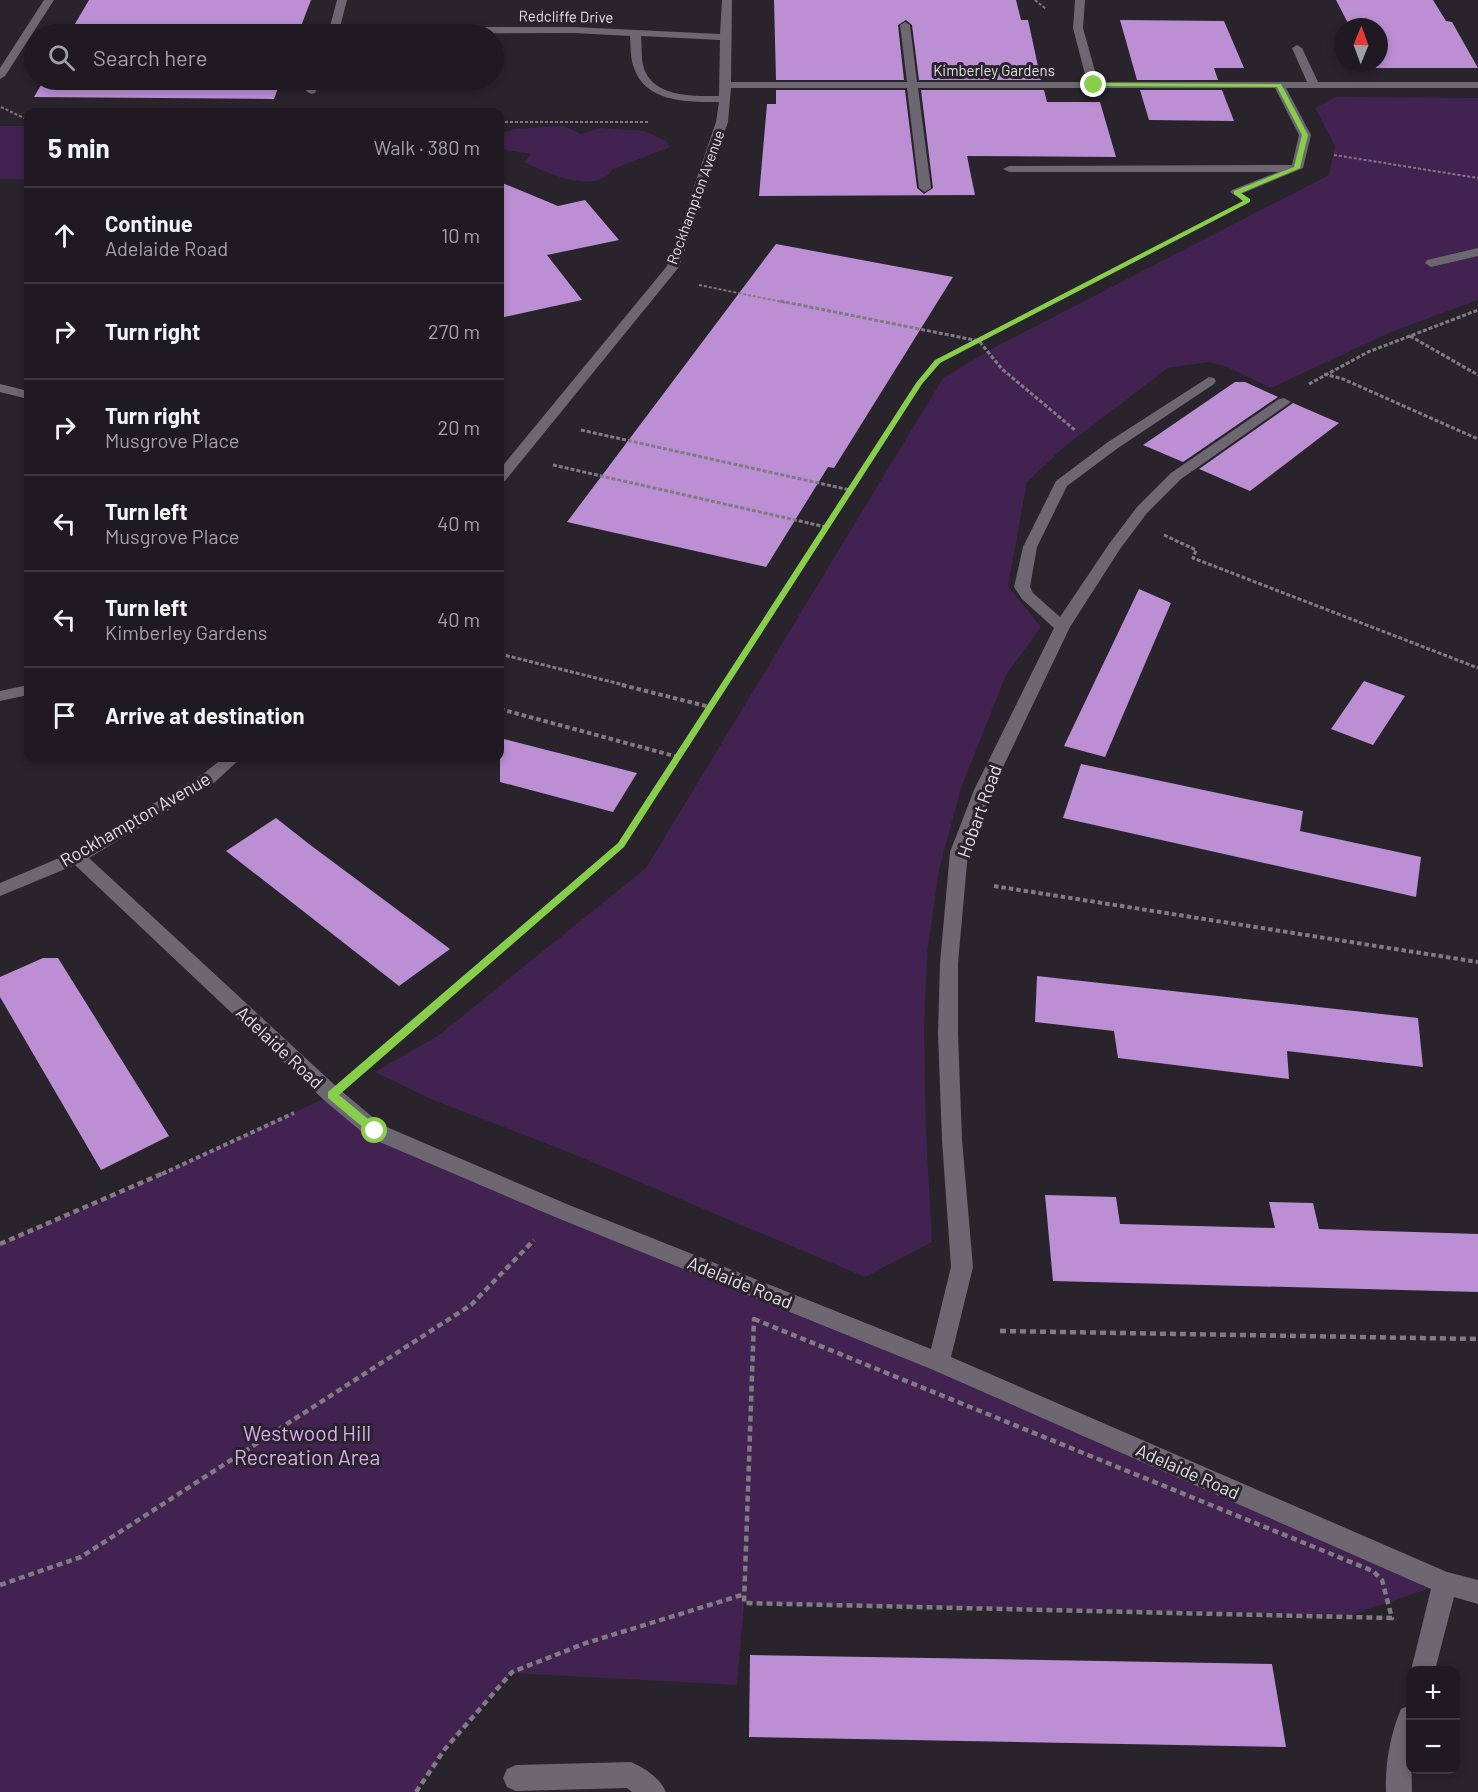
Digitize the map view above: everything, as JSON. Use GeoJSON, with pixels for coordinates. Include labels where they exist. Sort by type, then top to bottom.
{"type":"FeatureCollection","features":[{"type":"Feature","properties":{"kind":"street"},"geometry":{"type":"LineString","coordinates":[[34,24],[49,0]]}},
{"type":"Feature","properties":{"kind":"street","name":"Redcliffe Drive"},"geometry":{"type":"LineString","coordinates":[[336,24],[342,0]]}},
{"type":"Feature","properties":{"kind":"street","name":"Rockhampton Avenue"},"geometry":{"type":"LineString","coordinates":[[504,473],[673,267],[722,122],[726,85],[724,37],[727,0]]}},
{"type":"Feature","properties":{"kind":"street"},"geometry":{"type":"LineString","coordinates":[[1080,0],[1078,28],[1094,85]]}},
{"type":"Feature","properties":{"kind":"street"},"geometry":{"type":"LineString","coordinates":[[905,25],[925,188]]}},
{"type":"Feature","properties":{"kind":"street","name":"Redcliffe Drive"},"geometry":{"type":"LineString","coordinates":[[504,31],[574,30],[724,37]]}},
{"type":"Feature","properties":{"kind":"street"},"geometry":{"type":"LineString","coordinates":[[635,33],[638,66],[643,79],[653,88],[669,95],[691,100],[724,99]]}},
{"type":"Feature","properties":{"kind":"street"},"geometry":{"type":"LineString","coordinates":[[0,76],[24,39]]}},
{"type":"Feature","properties":{"kind":"street"},"geometry":{"type":"LineString","coordinates":[[1297,48],[1314,86]]}},
{"type":"Feature","properties":{"kind":"street","name":"Kimberley Gardens"},"geometry":{"type":"LineString","coordinates":[[726,85],[1478,85]]}},
{"type":"Feature","properties":{"kind":"street"},"geometry":{"type":"LineString","coordinates":[[1279,85],[1305,135],[1297,168]]}},
{"type":"Feature","properties":{"kind":"street"},"geometry":{"type":"LineString","coordinates":[[1010,169],[1297,168]]}},
{"type":"Feature","properties":{"kind":"street"},"geometry":{"type":"LineString","coordinates":[[1236,192],[1297,168]]}},
{"type":"Feature","properties":{"kind":"street"},"geometry":{"type":"LineString","coordinates":[[1431,263],[1478,252]]}},
{"type":"Feature","properties":{"kind":"street"},"geometry":{"type":"LineString","coordinates":[[1062,627],[1027,596],[1022,587],[1030,547],[1061,484],[1113,445],[1209,381]]}},
{"type":"Feature","properties":{"kind":"street"},"geometry":{"type":"LineString","coordinates":[[0,388],[24,394]]}},
{"type":"Feature","properties":{"kind":"street","name":"Hobart Road"},"geometry":{"type":"LineString","coordinates":[[939,1362],[962,1267],[952,1140],[948,1034],[949,963],[959,852],[983,790],[1062,627],[1133,522],[1176,476],[1284,402]]}},
{"type":"Feature","properties":{"kind":"street"},"geometry":{"type":"LineString","coordinates":[[0,696],[24,691]]}},
{"type":"Feature","properties":{"kind":"street","name":"Rockhampton Avenue"},"geometry":{"type":"LineString","coordinates":[[0,890],[77,857],[209,778],[228,762]]}},
{"type":"Feature","properties":{"kind":"street","name":"Adelaide Road"},"geometry":{"type":"LineString","coordinates":[[77,857],[332,1095],[375,1131],[562,1211],[939,1362],[1445,1583],[1478,1592]]}},
{"type":"Feature","properties":{"kind":"street"},"geometry":{"type":"LineString","coordinates":[[1424,1666],[1445,1583]]}},
{"type":"Feature","properties":{"kind":"street"},"geometry":{"type":"LineString","coordinates":[[1399,1792],[1398,1768],[1410,1720]]}},
{"type":"Feature","properties":{"kind":"street"},"geometry":{"type":"LineString","coordinates":[[516,1778],[631,1775],[653,1792]]}},
{"type":"Feature","properties":{"kind":"path"},"geometry":{"type":"LineString","coordinates":[[0,107],[24,118]]}},
{"type":"Feature","properties":{"kind":"path"},"geometry":{"type":"LineString","coordinates":[[504,122],[651,122]]}},
{"type":"Feature","properties":{"kind":"path"},"geometry":{"type":"LineString","coordinates":[[1301,150],[1478,178]]}},
{"type":"Feature","properties":{"kind":"path"},"geometry":{"type":"LineString","coordinates":[[0,1244],[116,1195],[332,1095],[621,845],[919,383],[937,361],[1248,201],[1236,192]]}},
{"type":"Feature","properties":{"kind":"path"},"geometry":{"type":"LineString","coordinates":[[663,278],[979,341],[1002,369],[1080,435],[1077,451],[1082,469]]}},
{"type":"Feature","properties":{"kind":"path"},"geometry":{"type":"LineString","coordinates":[[1284,402],[1324,374],[1410,336],[1478,310]]}},
{"type":"Feature","properties":{"kind":"path"},"geometry":{"type":"LineString","coordinates":[[1410,336],[1478,375]]}},
{"type":"Feature","properties":{"kind":"path"},"geometry":{"type":"LineString","coordinates":[[1324,374],[1343,379],[1478,439]]}},
{"type":"Feature","properties":{"kind":"path"},"geometry":{"type":"LineString","coordinates":[[545,422],[850,490]]}},
{"type":"Feature","properties":{"kind":"path"},"geometry":{"type":"LineString","coordinates":[[517,457],[826,527]]}},
{"type":"Feature","properties":{"kind":"path"},"geometry":{"type":"LineString","coordinates":[[1133,522],[1196,550],[1193,558],[1478,668]]}},
{"type":"Feature","properties":{"kind":"path"},"geometry":{"type":"LineString","coordinates":[[504,655],[710,707]]}},
{"type":"Feature","properties":{"kind":"path"},"geometry":{"type":"LineString","coordinates":[[504,710],[678,757]]}},
{"type":"Feature","properties":{"kind":"path"},"geometry":{"type":"LineString","coordinates":[[957,881],[1478,962]]}},
{"type":"Feature","properties":{"kind":"path"},"geometry":{"type":"LineString","coordinates":[[0,1585],[81,1557],[471,1305],[562,1211]]}},
{"type":"Feature","properties":{"kind":"path"},"geometry":{"type":"LineString","coordinates":[[754,1319],[1373,1571],[1382,1580],[1392,1618],[744,1603],[742,1595],[754,1319]]}},
{"type":"Feature","properties":{"kind":"path"},"geometry":{"type":"LineString","coordinates":[[1000,1331],[1478,1338]]}},
{"type":"Feature","properties":{"kind":"path"},"geometry":{"type":"LineString","coordinates":[[416,1792],[445,1749],[512,1672],[586,1643],[742,1595]]}},
{"type":"Feature","properties":{"kind":"green space"},"geometry":{"type":"Polygon","coordinates":[[[1336,97],[1478,98],[1478,300],[1391,332],[1271,388],[1227,367],[1209,362],[1168,368],[1064,447],[1027,482],[1008,586],[1041,627],[1006,675],[961,788],[939,870],[927,954],[924,1029],[926,1131],[932,1242],[865,1277],[571,1153],[433,1100],[375,1072],[439,1035],[646,868],[943,378],[997,346],[1329,175],[1335,146],[1315,108],[1336,97]]]}},
{"type":"Feature","properties":{"kind":"green space"},"geometry":{"type":"Polygon","coordinates":[[[0,126],[24,126],[24,179],[0,179],[0,126]]]}},
{"type":"Feature","properties":{"kind":"green space"},"geometry":{"type":"Polygon","coordinates":[[[564,126],[581,134],[600,128],[645,131],[666,141],[670,147],[613,169],[605,177],[583,182],[545,172],[524,162],[531,154],[504,150],[504,133],[514,129],[564,126]]]}},
{"type":"Feature","properties":{"kind":"green space","name":"Westwood Hill Recreation Area"},"geometry":{"type":"Polygon","coordinates":[[[332,1095],[375,1131],[1445,1583],[1351,1615],[744,1603],[737,1685],[512,1673],[445,1749],[416,1792],[0,1792],[0,1244],[116,1195],[332,1095]]]}},
{"type":"Feature","properties":{"kind":"building"},"geometry":{"type":"Polygon","coordinates":[[[89,0],[311,0],[302,24],[75,24],[89,0]]]}},
{"type":"Feature","properties":{"kind":"building"},"geometry":{"type":"Polygon","coordinates":[[[774,0],[1016,0],[1021,20],[1028,20],[1041,80],[919,80],[912,25],[906,20],[898,25],[904,80],[776,80],[774,0]]]}},
{"type":"Feature","properties":{"kind":"building"},"geometry":{"type":"Polygon","coordinates":[[[1336,0],[1433,0],[1446,21],[1452,22],[1478,68],[1388,68],[1388,18],[1345,18],[1336,0]]]}},
{"type":"Feature","properties":{"kind":"building"},"geometry":{"type":"Polygon","coordinates":[[[1120,20],[1224,21],[1244,68],[1214,68],[1218,80],[1137,80],[1120,20]]]}},
{"type":"Feature","properties":{"kind":"building"},"geometry":{"type":"Polygon","coordinates":[[[38,90],[277,90],[274,99],[34,97],[38,90]]]}},
{"type":"Feature","properties":{"kind":"building"},"geometry":{"type":"Polygon","coordinates":[[[776,90],[905,90],[917,188],[924,194],[933,188],[921,90],[1044,90],[1047,102],[1100,102],[1116,157],[967,156],[975,195],[759,196],[767,104],[776,104],[776,90]]]}},
{"type":"Feature","properties":{"kind":"building"},"geometry":{"type":"Polygon","coordinates":[[[1140,90],[1222,90],[1234,121],[1149,120],[1140,90]]]}},
{"type":"Feature","properties":{"kind":"building"},"geometry":{"type":"Polygon","coordinates":[[[504,184],[558,206],[585,200],[619,240],[547,255],[582,300],[504,317],[504,184]]]}},
{"type":"Feature","properties":{"kind":"building"},"geometry":{"type":"Polygon","coordinates":[[[776,244],[953,277],[834,468],[828,467],[766,567],[567,522],[776,244]]]}},
{"type":"Feature","properties":{"kind":"building"},"geometry":{"type":"Polygon","coordinates":[[[1235,382],[1245,382],[1278,397],[1183,462],[1143,445],[1235,382]]]}},
{"type":"Feature","properties":{"kind":"building"},"geometry":{"type":"Polygon","coordinates":[[[1293,403],[1339,423],[1250,491],[1199,469],[1293,403]]]}},
{"type":"Feature","properties":{"kind":"building"},"geometry":{"type":"Polygon","coordinates":[[[1139,589],[1171,603],[1105,757],[1064,746],[1139,589]]]}},
{"type":"Feature","properties":{"kind":"building"},"geometry":{"type":"Polygon","coordinates":[[[1364,681],[1405,696],[1373,745],[1331,729],[1364,681]]]}},
{"type":"Feature","properties":{"kind":"building"},"geometry":{"type":"Polygon","coordinates":[[[504,739],[637,773],[613,812],[500,782],[500,762],[504,762],[504,739]]]}},
{"type":"Feature","properties":{"kind":"building"},"geometry":{"type":"Polygon","coordinates":[[[1081,764],[1303,811],[1300,831],[1421,857],[1416,897],[1063,818],[1081,764]]]}},
{"type":"Feature","properties":{"kind":"building"},"geometry":{"type":"Polygon","coordinates":[[[276,818],[450,949],[399,986],[226,851],[276,818]]]}},
{"type":"Feature","properties":{"kind":"building"},"geometry":{"type":"Polygon","coordinates":[[[43,958],[58,958],[169,1136],[101,1170],[0,997],[0,977],[43,958]]]}},
{"type":"Feature","properties":{"kind":"building"},"geometry":{"type":"Polygon","coordinates":[[[1037,976],[1418,1018],[1423,1067],[1287,1051],[1289,1079],[1118,1058],[1114,1031],[1035,1022],[1037,976]]]}},
{"type":"Feature","properties":{"kind":"building"},"geometry":{"type":"Polygon","coordinates":[[[1045,1195],[1116,1197],[1120,1224],[1275,1228],[1269,1202],[1313,1203],[1319,1229],[1478,1234],[1478,1292],[1053,1281],[1045,1195]]]}},
{"type":"Feature","properties":{"kind":"building"},"geometry":{"type":"Polygon","coordinates":[[[750,1655],[1272,1664],[1286,1747],[749,1737],[750,1655]]]}},
{"type":"Feature","properties":{"kind":"route"},"geometry":{"type":"LineString","coordinates":[[375,1131],[332,1095],[621,845],[919,383],[937,361],[1248,201],[1236,192],[1297,168],[1305,135],[1279,85],[1094,85]]}}]}
